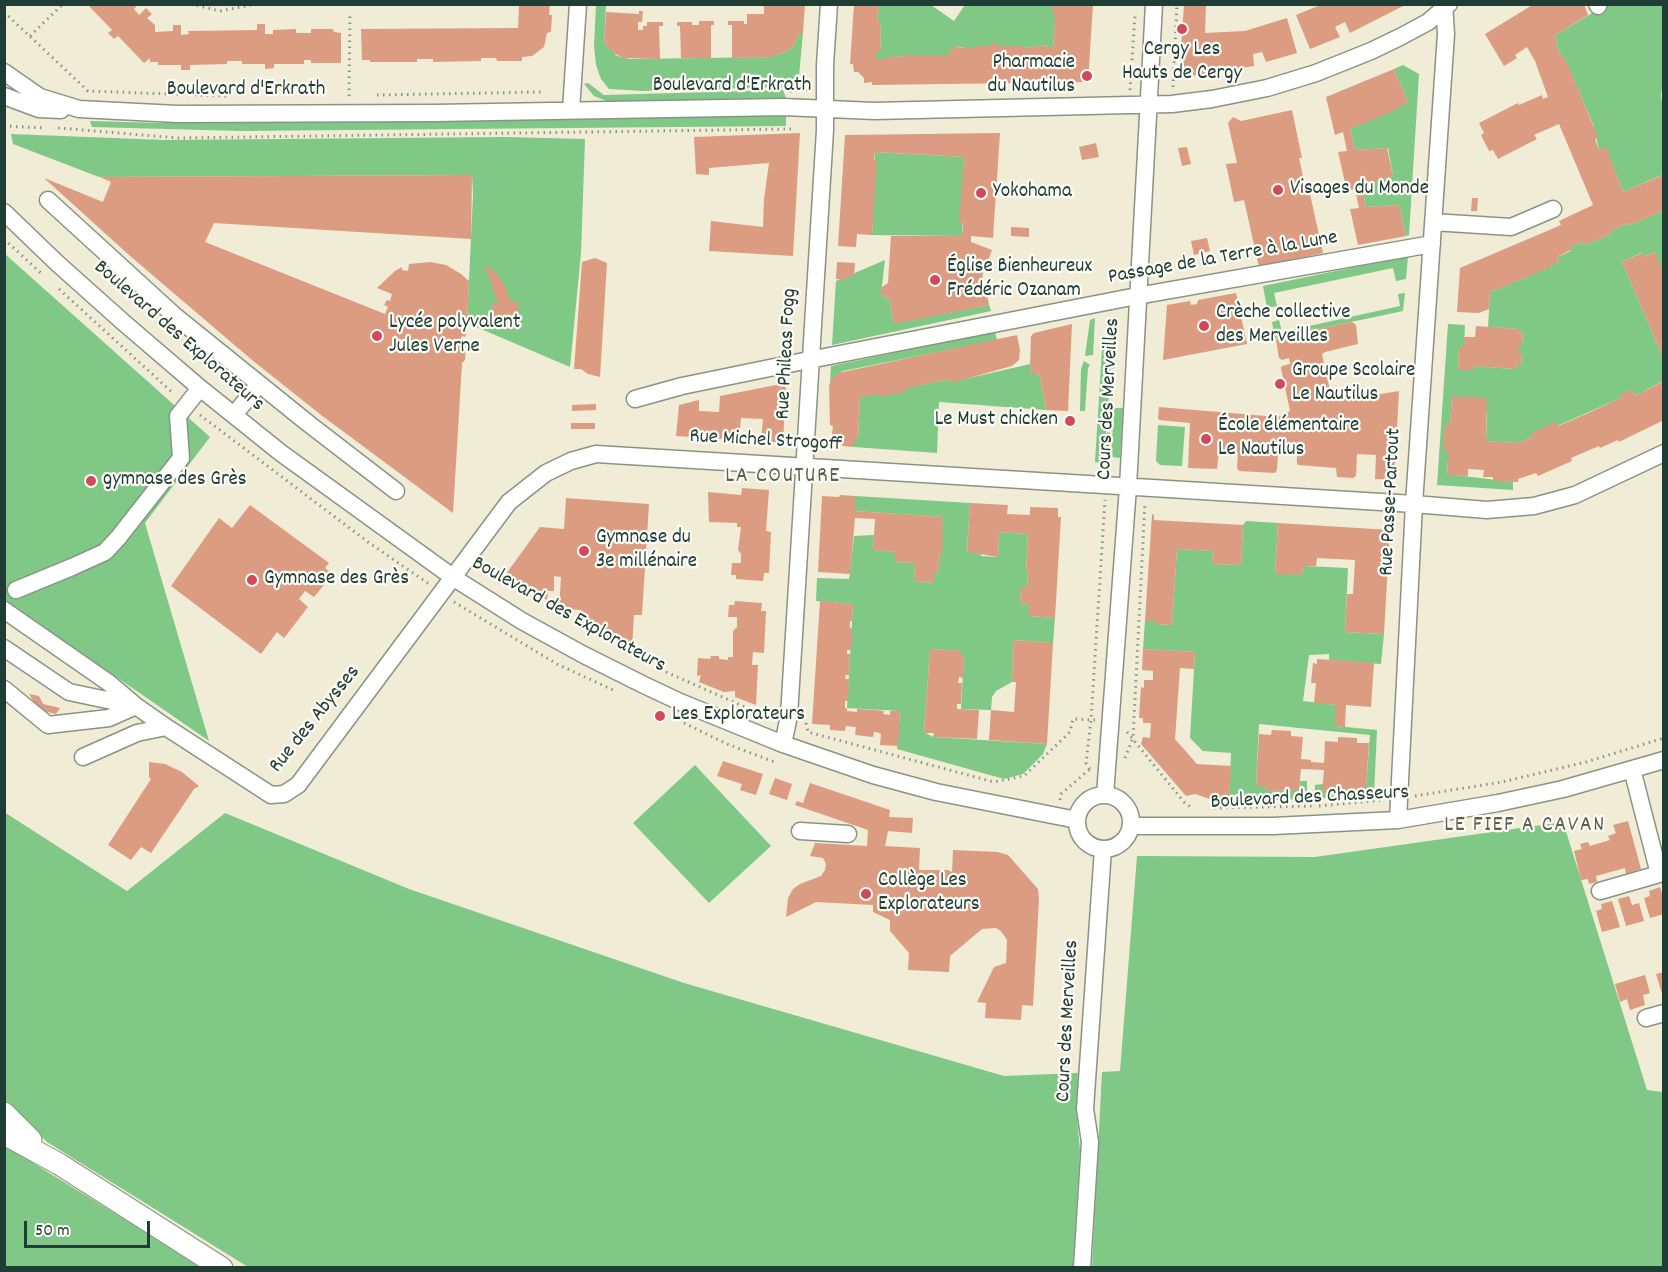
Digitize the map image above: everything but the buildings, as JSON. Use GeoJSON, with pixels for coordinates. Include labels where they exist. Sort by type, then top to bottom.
{"type":"FeatureCollection","features":[{"type":"Feature","properties":{"kind":"main road"},"geometry":{"type":"LineString","coordinates":[[4,1113],[28,1138],[59,1164]]}},
{"type":"Feature","properties":{"kind":"main road"},"geometry":{"type":"LineString","coordinates":[[4,1134],[59,1164],[222,1268]]}},
{"type":"Feature","properties":{"kind":"street"},"geometry":{"type":"LineString","coordinates":[[571,110],[578,4]]}},
{"type":"Feature","properties":{"kind":"street","name":"Rue Phileas Fogg"},"geometry":{"type":"LineString","coordinates":[[783,744],[789,716],[826,109],[825,65],[829,4]]}},
{"type":"Feature","properties":{"kind":"street","name":"Cours des Merveilles"},"geometry":{"type":"LineString","coordinates":[[1105,795],[1098,768],[1109,721],[1128,487],[1154,4]]}},
{"type":"Feature","properties":{"kind":"street","name":"Boulevard d'Erkrath"},"geometry":{"type":"LineString","coordinates":[[4,72],[40,97],[79,110],[223,114],[784,107],[874,111],[1172,104],[1234,95],[1295,81],[1378,48],[1428,22],[1446,5]]}},
{"type":"Feature","properties":{"kind":"street","name":"Rue Passe-Partout"},"geometry":{"type":"LineString","coordinates":[[1398,820],[1414,504],[1446,34],[1446,5]]}},
{"type":"Feature","properties":{"kind":"street"},"geometry":{"type":"LineString","coordinates":[[4,96],[39,109],[79,110]]}},
{"type":"Feature","properties":{"kind":"street"},"geometry":{"type":"LineString","coordinates":[[48,200],[175,316],[396,491]]}},
{"type":"Feature","properties":{"kind":"street"},"geometry":{"type":"LineString","coordinates":[[1433,222],[1511,227],[1553,209]]}},
{"type":"Feature","properties":{"kind":"street","name":"Boulevard des Explorateurs"},"geometry":{"type":"LineString","coordinates":[[4,212],[200,388],[281,453],[454,578],[522,621],[584,656],[680,702],[783,744],[873,775],[936,792],[1077,820]]}},
{"type":"Feature","properties":{"kind":"street","name":"Passage de la Terre à la Lune"},"geometry":{"type":"LineString","coordinates":[[635,399],[810,360],[1137,296],[1432,244]]}},
{"type":"Feature","properties":{"kind":"street"},"geometry":{"type":"LineString","coordinates":[[234,415],[259,384]]}},
{"type":"Feature","properties":{"kind":"street"},"geometry":{"type":"LineString","coordinates":[[16,590],[105,552],[118,538],[181,458],[178,416],[200,388]]}},
{"type":"Feature","properties":{"kind":"street","name":"Rue Michel Strogoff"},"geometry":{"type":"LineString","coordinates":[[454,578],[501,512],[522,490],[560,465],[584,457],[606,454],[1487,510],[1534,506],[1575,495],[1664,453]]}},
{"type":"Feature","properties":{"kind":"street","name":"Rue des Abysses"},"geometry":{"type":"LineString","coordinates":[[4,610],[108,683],[166,728],[271,795],[284,794],[298,785],[454,578]]}},
{"type":"Feature","properties":{"kind":"street"},"geometry":{"type":"LineString","coordinates":[[4,648],[69,692],[136,706]]}},
{"type":"Feature","properties":{"kind":"street"},"geometry":{"type":"LineString","coordinates":[[4,688],[48,725],[109,718],[136,706]]}},
{"type":"Feature","properties":{"kind":"street"},"geometry":{"type":"LineString","coordinates":[[83,757],[137,733],[166,728]]}},
{"type":"Feature","properties":{"kind":"street","name":"Boulevard des Chasseurs"},"geometry":{"type":"LineString","coordinates":[[1131,826],[1273,826],[1398,820],[1509,801],[1563,789],[1664,760]]}},
{"type":"Feature","properties":{"kind":"street"},"geometry":{"type":"LineString","coordinates":[[1600,891],[1661,873],[1632,769]]}},
{"type":"Feature","properties":{"kind":"street"},"geometry":{"type":"LineString","coordinates":[[1105,795],[1118,798],[1126,805],[1131,815],[1131,826],[1123,842],[1115,847],[1103,849],[1092,846],[1083,838],[1079,832],[1077,820],[1086,802],[1095,796],[1105,795]]}},
{"type":"Feature","properties":{"kind":"street"},"geometry":{"type":"LineString","coordinates":[[800,831],[848,834]]}},
{"type":"Feature","properties":{"kind":"street","name":"Cours des Merveilles"},"geometry":{"type":"LineString","coordinates":[[1082,1268],[1090,1142],[1085,1109],[1103,849]]}},
{"type":"Feature","properties":{"kind":"street"},"geometry":{"type":"LineString","coordinates":[[1646,1018],[1664,1013]]}},
{"type":"Feature","properties":{"kind":"path"},"geometry":{"type":"LineString","coordinates":[[30,36],[63,4]]}},
{"type":"Feature","properties":{"kind":"path"},"geometry":{"type":"LineString","coordinates":[[190,4],[220,11],[251,5]]}},
{"type":"Feature","properties":{"kind":"path"},"geometry":{"type":"LineString","coordinates":[[1129,105],[1136,4]]}},
{"type":"Feature","properties":{"kind":"path"},"geometry":{"type":"LineString","coordinates":[[1172,104],[1177,4]]}},
{"type":"Feature","properties":{"kind":"path"},"geometry":{"type":"LineString","coordinates":[[4,12],[88,91]]}},
{"type":"Feature","properties":{"kind":"path"},"geometry":{"type":"LineString","coordinates":[[349,96],[350,12]]}},
{"type":"Feature","properties":{"kind":"path"},"geometry":{"type":"LineString","coordinates":[[5,126],[83,129],[179,138],[791,129]]}},
{"type":"Feature","properties":{"kind":"path"},"geometry":{"type":"LineString","coordinates":[[1098,768],[1086,764],[1092,720],[1118,301]]}},
{"type":"Feature","properties":{"kind":"path"},"geometry":{"type":"LineString","coordinates":[[666,672],[763,715],[804,717],[808,732],[994,782],[1024,777],[1070,732],[1073,719],[1122,724],[1184,802],[1191,808],[1202,808]]}},
{"type":"Feature","properties":{"kind":"path"},"geometry":{"type":"LineString","coordinates":[[1214,808],[1317,806],[1400,799],[1502,782],[1664,738]]}},
{"type":"Feature","properties":{"kind":"path"},"geometry":{"type":"LineString","coordinates":[[1057,816],[1061,794],[1098,768]]}},
{"type":"Feature","properties":{"kind":"green space"},"geometry":{"type":"Polygon","coordinates":[[[596,5],[606,5],[604,43],[617,56],[630,59],[774,57],[793,47],[800,33],[803,33],[799,76],[791,85],[785,87],[643,91],[609,89],[601,79],[596,65],[594,46],[596,5]]]}},
{"type":"Feature","properties":{"kind":"green space"},"geometry":{"type":"Polygon","coordinates":[[[879,5],[931,5],[954,21],[965,5],[1056,5],[1053,48],[1048,48],[1047,45],[1023,48],[1022,46],[964,49],[964,47],[954,47],[949,50],[949,56],[876,59],[876,52],[881,52],[880,21],[877,21],[879,5]]]}},
{"type":"Feature","properties":{"kind":"green space"},"geometry":{"type":"Polygon","coordinates":[[[1602,5],[1663,5],[1664,73],[1661,96],[1664,110],[1663,177],[1662,175],[1623,192],[1606,148],[1599,150],[1593,124],[1565,59],[1556,45],[1558,43],[1554,36],[1602,5]]]}},
{"type":"Feature","properties":{"kind":"green space"},"geometry":{"type":"Polygon","coordinates":[[[1403,65],[1419,74],[1409,235],[1406,236],[1399,205],[1366,207],[1362,186],[1393,176],[1388,148],[1355,150],[1350,129],[1408,102],[1394,69],[1403,65]]]}},
{"type":"Feature","properties":{"kind":"green space"},"geometry":{"type":"Polygon","coordinates":[[[588,83],[604,95],[783,90],[786,98],[609,102],[594,96],[584,84],[588,83]]]}},
{"type":"Feature","properties":{"kind":"green space"},"geometry":{"type":"Polygon","coordinates":[[[786,116],[786,126],[241,131],[92,127],[90,121],[245,123],[786,116]]]}},
{"type":"Feature","properties":{"kind":"green space"},"geometry":{"type":"Polygon","coordinates":[[[11,134],[164,140],[506,137],[585,139],[581,253],[570,367],[467,323],[472,175],[99,177],[13,144],[11,134]]]}},
{"type":"Feature","properties":{"kind":"green space"},"geometry":{"type":"Polygon","coordinates":[[[875,152],[964,157],[962,236],[872,235],[875,152]]]}},
{"type":"Feature","properties":{"kind":"green space"},"geometry":{"type":"Polygon","coordinates":[[[1662,211],[1663,272],[1655,252],[1643,257],[1641,253],[1622,262],[1661,353],[1663,352],[1663,381],[1635,396],[1632,390],[1620,395],[1621,398],[1518,443],[1486,441],[1487,411],[1452,396],[1447,474],[1513,482],[1513,490],[1437,485],[1448,324],[1465,325],[1464,347],[1459,347],[1458,370],[1473,370],[1473,366],[1516,369],[1517,365],[1521,365],[1522,354],[1519,354],[1519,344],[1522,344],[1523,333],[1519,332],[1519,329],[1488,327],[1490,292],[1559,262],[1557,257],[1571,251],[1570,247],[1583,242],[1585,245],[1611,234],[1610,231],[1629,223],[1631,225],[1662,211]]]}},
{"type":"Feature","properties":{"kind":"green space","name":"gymnase des Grès"},"geometry":{"type":"Polygon","coordinates":[[[5,254],[210,437],[145,523],[209,741],[5,600],[5,254]]]}},
{"type":"Feature","properties":{"kind":"green space"},"geometry":{"type":"Polygon","coordinates":[[[1408,256],[1406,279],[1396,281],[1393,268],[1274,293],[1277,306],[1267,308],[1263,286],[1408,256]]]}},
{"type":"Feature","properties":{"kind":"green space"},"geometry":{"type":"Polygon","coordinates":[[[885,260],[881,294],[889,298],[894,323],[989,305],[991,311],[832,345],[836,281],[885,260]]]}},
{"type":"Feature","properties":{"kind":"green space"},"geometry":{"type":"Polygon","coordinates":[[[1405,293],[1403,311],[1275,338],[1272,322],[1279,320],[1282,332],[1400,306],[1398,294],[1405,293]]]}},
{"type":"Feature","properties":{"kind":"green space"},"geometry":{"type":"Polygon","coordinates":[[[1095,318],[1093,355],[1085,356],[1090,320],[1095,318]]]}},
{"type":"Feature","properties":{"kind":"green space"},"geometry":{"type":"Polygon","coordinates":[[[995,332],[997,340],[843,371],[836,375],[830,384],[831,366],[995,332]]]}},
{"type":"Feature","properties":{"kind":"green space"},"geometry":{"type":"Polygon","coordinates":[[[1113,339],[1104,463],[1095,462],[1102,349],[1105,343],[1113,339]]]}},
{"type":"Feature","properties":{"kind":"green space"},"geometry":{"type":"Polygon","coordinates":[[[1084,361],[1090,365],[1085,411],[1080,411],[1081,369],[1084,361]]]}},
{"type":"Feature","properties":{"kind":"green space"},"geometry":{"type":"Polygon","coordinates":[[[1030,364],[1032,374],[1039,373],[1046,410],[939,402],[937,453],[854,447],[854,439],[858,439],[860,397],[950,379],[965,379],[1030,364]]]}},
{"type":"Feature","properties":{"kind":"green space"},"geometry":{"type":"Polygon","coordinates":[[[1114,408],[1123,408],[1120,458],[1111,457],[1114,408]]]}},
{"type":"Feature","properties":{"kind":"green space"},"geometry":{"type":"Polygon","coordinates":[[[1158,425],[1185,427],[1182,466],[1160,465],[1156,461],[1158,425]]]}},
{"type":"Feature","properties":{"kind":"green space"},"geometry":{"type":"Polygon","coordinates":[[[855,496],[970,503],[967,552],[981,553],[981,556],[998,557],[999,532],[1028,534],[1027,587],[1021,587],[1020,603],[1029,604],[1029,616],[1055,618],[1053,643],[1013,640],[1012,682],[996,691],[992,697],[991,710],[961,709],[964,655],[960,655],[960,651],[930,649],[924,732],[933,737],[1047,744],[1043,754],[1023,774],[1004,779],[897,749],[900,711],[847,708],[853,604],[816,601],[817,578],[849,579],[854,536],[874,535],[873,550],[895,552],[895,562],[915,563],[914,581],[933,583],[934,573],[938,573],[943,517],[855,511],[855,496]]]}},
{"type":"Feature","properties":{"kind":"green space"},"geometry":{"type":"Polygon","coordinates":[[[1246,521],[1278,523],[1275,573],[1302,575],[1303,566],[1348,568],[1345,632],[1384,634],[1381,664],[1329,660],[1329,654],[1309,655],[1303,701],[1336,705],[1336,726],[1377,730],[1374,794],[1315,799],[1315,785],[1323,784],[1323,791],[1366,788],[1370,735],[1259,724],[1256,786],[1265,786],[1266,791],[1299,790],[1300,781],[1307,781],[1307,799],[1229,801],[1231,753],[1203,751],[1190,738],[1195,652],[1143,649],[1145,621],[1172,625],[1177,549],[1213,551],[1212,564],[1241,565],[1243,525],[1246,521]]]}},
{"type":"Feature","properties":{"kind":"green space"},"geometry":{"type":"Polygon","coordinates":[[[695,765],[771,846],[709,903],[633,823],[695,765]]]}},
{"type":"Feature","properties":{"kind":"green space"},"geometry":{"type":"Polygon","coordinates":[[[4,812],[127,891],[225,813],[409,889],[684,983],[1004,1076],[1078,1073],[1076,1109],[1080,1150],[1073,1267],[248,1267],[47,1142],[5,1100],[4,812]]]}},
{"type":"Feature","properties":{"kind":"green space"},"geometry":{"type":"Polygon","coordinates":[[[1563,822],[1647,1090],[1663,1092],[1663,1267],[1092,1267],[1102,1072],[1120,1071],[1137,856],[1315,857],[1563,822]]]}},
{"type":"Feature","properties":{"kind":"green space"},"geometry":{"type":"Polygon","coordinates":[[[4,1145],[145,1232],[200,1267],[5,1267],[4,1145]]]}},
{"type":"Feature","properties":{"kind":"place","name":"Cergy Les Hauts de Cergy"},"geometry":{"type":"Point","coordinates":[1182,29]}},
{"type":"Feature","properties":{"kind":"place","name":"Pharmacie du Nautilus"},"geometry":{"type":"Point","coordinates":[1087,76]}},
{"type":"Feature","properties":{"kind":"place","name":"Visages du Monde"},"geometry":{"type":"Point","coordinates":[1278,190]}},
{"type":"Feature","properties":{"kind":"place","name":"Yokohama"},"geometry":{"type":"Point","coordinates":[981,193]}},
{"type":"Feature","properties":{"kind":"place","name":"Église Bienheureux Frédéric Ozanam"},"geometry":{"type":"Point","coordinates":[935,280]}},
{"type":"Feature","properties":{"kind":"place","name":"Crèche collective des Merveilles"},"geometry":{"type":"Point","coordinates":[1204,326]}},
{"type":"Feature","properties":{"kind":"place","name":"Lycée polyvalent Jules Verne"},"geometry":{"type":"Point","coordinates":[377,336]}},
{"type":"Feature","properties":{"kind":"place","name":"Groupe Scolaire Le Nautilus"},"geometry":{"type":"Point","coordinates":[1280,384]}},
{"type":"Feature","properties":{"kind":"place","name":"Le Must chicken"},"geometry":{"type":"Point","coordinates":[1070,421]}},
{"type":"Feature","properties":{"kind":"place","name":"École élémentaire Le Nautilus"},"geometry":{"type":"Point","coordinates":[1206,439]}},
{"type":"Feature","properties":{"kind":"place","name":"gymnase des Grès"},"geometry":{"type":"Point","coordinates":[91,481]}},
{"type":"Feature","properties":{"kind":"place","name":"Gymnase du 3e millénaire"},"geometry":{"type":"Point","coordinates":[584,551]}},
{"type":"Feature","properties":{"kind":"place","name":"Gymnase des Grès"},"geometry":{"type":"Point","coordinates":[252,580]}},
{"type":"Feature","properties":{"kind":"place","name":"Les Explorateurs"},"geometry":{"type":"Point","coordinates":[660,716]}},
{"type":"Feature","properties":{"kind":"place","name":"Collège Les Explorateurs"},"geometry":{"type":"Point","coordinates":[866,894]}},
{"type":"Feature","properties":{"kind":"district","name":"LA COUTURE"},"geometry":{"type":"Point","coordinates":[783,478]}},
{"type":"Feature","properties":{"kind":"district","name":"LE FIEF A CAVAN"},"geometry":{"type":"Point","coordinates":[1525,827]}}]}
